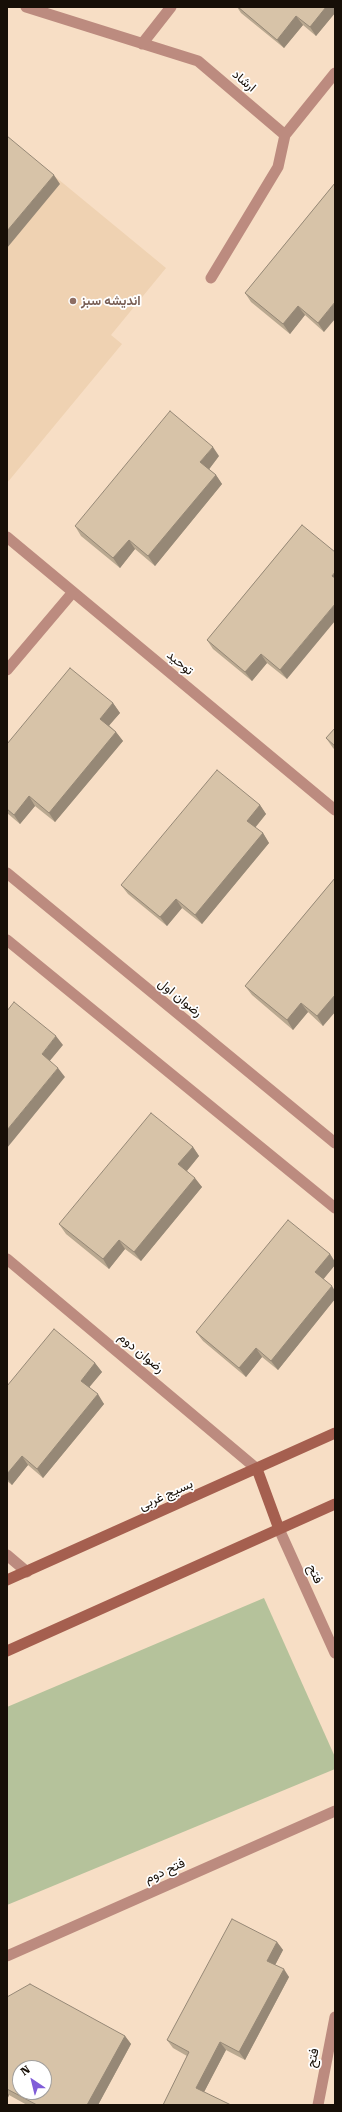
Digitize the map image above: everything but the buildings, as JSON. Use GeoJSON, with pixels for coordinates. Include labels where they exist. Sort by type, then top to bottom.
{"type":"FeatureCollection","features":[{"type":"Feature","properties":{"kind":"main road","name":"بسیج غربی"},"geometry":{"type":"LineString","coordinates":[[7,1580],[335,1433]]}},
{"type":"Feature","properties":{"kind":"main road"},"geometry":{"type":"LineString","coordinates":[[257,1469],[279,1529]]}},
{"type":"Feature","properties":{"kind":"main road"},"geometry":{"type":"LineString","coordinates":[[7,1651],[335,1504]]}},
{"type":"Feature","properties":{"kind":"street","name":"ارشاد"},"geometry":{"type":"LineString","coordinates":[[26,7],[198,61],[285,135]]}},
{"type":"Feature","properties":{"kind":"street"},"geometry":{"type":"LineString","coordinates":[[142,44],[171,7]]}},
{"type":"Feature","properties":{"kind":"street"},"geometry":{"type":"LineString","coordinates":[[211,278],[278,167],[285,135],[335,74]]}},
{"type":"Feature","properties":{"kind":"street","name":"توحید"},"geometry":{"type":"LineString","coordinates":[[7,537],[335,810]]}},
{"type":"Feature","properties":{"kind":"street"},"geometry":{"type":"LineString","coordinates":[[7,670],[73,592]]}},
{"type":"Feature","properties":{"kind":"street","name":"رضوان اول"},"geometry":{"type":"LineString","coordinates":[[7,874],[335,1143]]}},
{"type":"Feature","properties":{"kind":"street"},"geometry":{"type":"LineString","coordinates":[[7,940],[335,1208]]}},
{"type":"Feature","properties":{"kind":"street","name":"رضوان دوم"},"geometry":{"type":"LineString","coordinates":[[7,1259],[257,1469]]}},
{"type":"Feature","properties":{"kind":"street","name":"فتح"},"geometry":{"type":"LineString","coordinates":[[279,1529],[335,1653]]}},
{"type":"Feature","properties":{"kind":"street"},"geometry":{"type":"LineString","coordinates":[[7,1555],[27,1572]]}},
{"type":"Feature","properties":{"kind":"street","name":"فتح دوم"},"geometry":{"type":"LineString","coordinates":[[7,1956],[335,1811]]}},
{"type":"Feature","properties":{"kind":"street","name":"فتح"},"geometry":{"type":"LineString","coordinates":[[318,2105],[335,2017]]}},
{"type":"Feature","properties":{"kind":"shaded area","name":"اندیشه سبز"},"geometry":{"type":"Polygon","coordinates":[[[7,137],[166,268],[111,335],[122,344],[7,483],[7,137]]]}},
{"type":"Feature","properties":{"kind":"green space"},"geometry":{"type":"Polygon","coordinates":[[[264,1598],[335,1757],[335,1769],[7,1905],[7,1707],[264,1598]]]}},
{"type":"Feature","properties":{"kind":"place","name":"اندیشه سبز"},"geometry":{"type":"Point","coordinates":[73,301]}}]}
